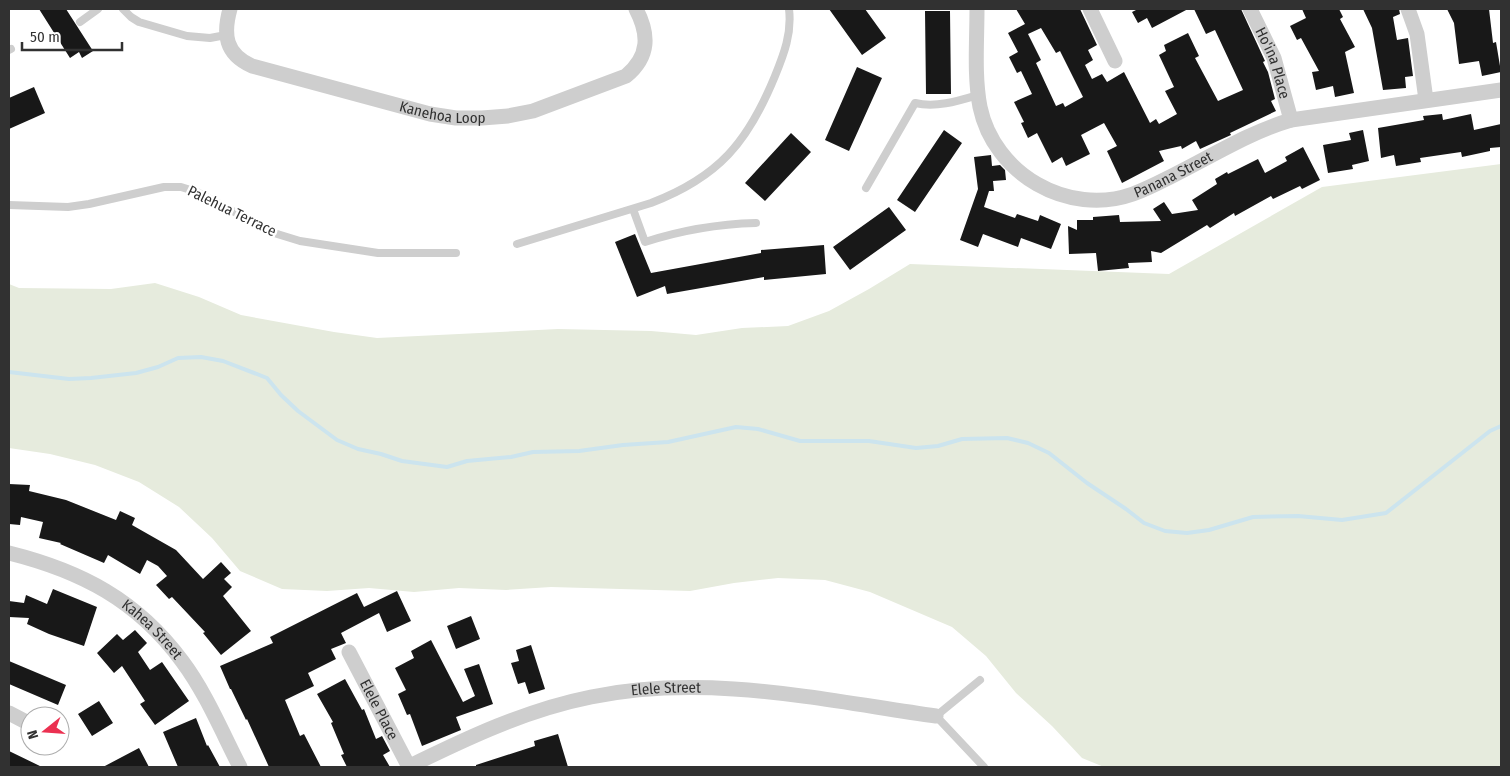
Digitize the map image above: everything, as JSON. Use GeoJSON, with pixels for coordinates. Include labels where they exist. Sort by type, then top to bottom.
{"type":"FeatureCollection","features":[{"type":"Feature","properties":{"kind":"street"},"geometry":{"type":"LineString","coordinates":[[226,35],[230,9]]}},
{"type":"Feature","properties":{"kind":"street","name":"Kanehoa Loop"},"geometry":{"type":"LineString","coordinates":[[226,35],[236,56],[252,66],[430,114],[456,118],[482,118],[534,111],[626,76],[637,65],[645,46],[645,30],[636,9]]}},
{"type":"Feature","properties":{"kind":"street","name":"Panana Street"},"geometry":{"type":"LineString","coordinates":[[977,9],[978,95],[984,122],[1005,158],[1015,168],[1037,185],[1063,196],[1090,200],[1118,198],[1144,190],[1260,132],[1291,120],[1501,90]]}},
{"type":"Feature","properties":{"kind":"street"},"geometry":{"type":"LineString","coordinates":[[1090,9],[1115,61]]}},
{"type":"Feature","properties":{"kind":"street","name":"Ho'ina Place"},"geometry":{"type":"LineString","coordinates":[[1250,9],[1274,58],[1291,120]]}},
{"type":"Feature","properties":{"kind":"street"},"geometry":{"type":"LineString","coordinates":[[1408,9],[1417,34],[1426,100]]}},
{"type":"Feature","properties":{"kind":"street","name":"Kahea Street"},"geometry":{"type":"LineString","coordinates":[[9,553],[37,560],[92,582],[118,598],[142,617],[164,638],[199,687],[240,767]]}},
{"type":"Feature","properties":{"kind":"street","name":"Elele Place"},"geometry":{"type":"LineString","coordinates":[[349,652],[408,767]]}},
{"type":"Feature","properties":{"kind":"street","name":"Elele Street"},"geometry":{"type":"LineString","coordinates":[[408,767],[476,734],[533,712],[591,697],[651,688],[711,687],[762,691],[936,716]]}},
{"type":"Feature","properties":{"kind":"lane"},"geometry":{"type":"LineString","coordinates":[[80,22],[98,9]]}},
{"type":"Feature","properties":{"kind":"lane"},"geometry":{"type":"LineString","coordinates":[[123,9],[139,22],[187,36],[202,38],[226,35]]}},
{"type":"Feature","properties":{"kind":"lane"},"geometry":{"type":"LineString","coordinates":[[517,244],[671,195],[690,185],[724,159],[752,125],[762,106],[786,49],[790,24],[789,9]]}},
{"type":"Feature","properties":{"kind":"lane"},"geometry":{"type":"LineString","coordinates":[[866,188],[915,103],[921,105],[945,104],[978,95]]}},
{"type":"Feature","properties":{"kind":"lane","name":"Palehua Terrace"},"geometry":{"type":"LineString","coordinates":[[9,205],[68,207],[164,187],[181,187],[197,192],[274,233],[300,241],[378,252],[456,253]]}},
{"type":"Feature","properties":{"kind":"lane"},"geometry":{"type":"LineString","coordinates":[[633,208],[645,242],[700,227],[756,224]]}},
{"type":"Feature","properties":{"kind":"lane"},"geometry":{"type":"LineString","coordinates":[[980,680],[936,716],[984,767]]}},
{"type":"Feature","properties":{"kind":"shaded area"},"geometry":{"type":"Polygon","coordinates":[[[1501,164],[1501,767],[1104,767],[1082,758],[1052,726],[1016,693],[986,656],[952,627],[870,592],[825,580],[778,578],[690,591],[551,587],[506,590],[459,588],[414,592],[369,588],[327,591],[282,589],[240,571],[212,538],[179,507],[139,482],[95,465],[50,454],[9,448],[9,284],[19,288],[111,289],[155,283],[199,297],[241,315],[377,338],[558,329],[651,331],[696,335],[742,328],[788,326],[829,311],[910,264],[1169,274],[1322,187],[1501,164]]]}},
{"type":"Feature","properties":{"kind":"building"},"geometry":{"type":"Polygon","coordinates":[[[39,9],[66,9],[93,51],[82,58],[79,52],[70,58],[39,9]]]}},
{"type":"Feature","properties":{"kind":"building"},"geometry":{"type":"Polygon","coordinates":[[[829,9],[865,9],[886,38],[862,55],[829,9]]]}},
{"type":"Feature","properties":{"kind":"building"},"geometry":{"type":"Polygon","coordinates":[[[1016,9],[1080,9],[1097,45],[1088,50],[1093,60],[1085,65],[1092,79],[1102,74],[1107,82],[1124,72],[1150,123],[1156,119],[1159,124],[1177,114],[1165,91],[1174,87],[1159,55],[1166,51],[1164,45],[1188,33],[1199,56],[1195,58],[1218,101],[1243,90],[1215,30],[1206,34],[1194,9],[1241,9],[1265,61],[1263,62],[1268,72],[1275,99],[1271,101],[1276,111],[1200,149],[1196,141],[1182,149],[1181,146],[1159,151],[1164,161],[1122,183],[1107,151],[1117,146],[1104,123],[1081,135],[1090,154],[1066,166],[1062,157],[1052,163],[1037,133],[1028,138],[1021,123],[1024,122],[1014,102],[1032,94],[1021,71],[1017,73],[1009,57],[1018,52],[1008,33],[1025,24],[1016,9]],[[1041,28],[1028,34],[1041,60],[1036,63],[1056,106],[1063,103],[1065,107],[1083,97],[1060,51],[1056,53],[1041,28]]]}},
{"type":"Feature","properties":{"kind":"building"},"geometry":{"type":"Polygon","coordinates":[[[1138,9],[1188,9],[1152,28],[1147,18],[1138,23],[1132,12],[1138,9]]]}},
{"type":"Feature","properties":{"kind":"building"},"geometry":{"type":"Polygon","coordinates":[[[1302,9],[1339,9],[1343,17],[1340,19],[1355,47],[1345,52],[1354,93],[1335,97],[1333,86],[1316,90],[1312,72],[1319,71],[1301,38],[1297,40],[1290,26],[1306,18],[1302,9]]]}},
{"type":"Feature","properties":{"kind":"building"},"geometry":{"type":"Polygon","coordinates":[[[1363,9],[1399,9],[1400,14],[1393,17],[1397,40],[1408,38],[1413,76],[1405,77],[1406,88],[1383,90],[1372,28],[1363,9]]]}},
{"type":"Feature","properties":{"kind":"building"},"geometry":{"type":"Polygon","coordinates":[[[1447,9],[1489,9],[1493,43],[1496,42],[1501,72],[1482,76],[1479,61],[1459,64],[1454,23],[1447,9]]]}},
{"type":"Feature","properties":{"kind":"building"},"geometry":{"type":"Polygon","coordinates":[[[925,11],[950,11],[951,94],[926,94],[925,11]]]}},
{"type":"Feature","properties":{"kind":"building"},"geometry":{"type":"Polygon","coordinates":[[[857,67],[882,78],[849,151],[825,140],[857,67]]]}},
{"type":"Feature","properties":{"kind":"building"},"geometry":{"type":"Polygon","coordinates":[[[34,87],[45,113],[9,129],[9,98],[34,87]]]}},
{"type":"Feature","properties":{"kind":"building"},"geometry":{"type":"Polygon","coordinates":[[[1442,114],[1443,120],[1471,114],[1474,130],[1501,124],[1501,147],[1490,148],[1490,151],[1462,157],[1461,152],[1420,158],[1421,162],[1396,166],[1394,155],[1381,158],[1378,128],[1424,120],[1423,116],[1442,114]]]}},
{"type":"Feature","properties":{"kind":"building"},"geometry":{"type":"Polygon","coordinates":[[[944,130],[962,143],[915,212],[897,200],[944,130]]]}},
{"type":"Feature","properties":{"kind":"building"},"geometry":{"type":"Polygon","coordinates":[[[1363,130],[1369,161],[1352,165],[1353,169],[1328,173],[1323,145],[1351,140],[1349,133],[1363,130]]]}},
{"type":"Feature","properties":{"kind":"building"},"geometry":{"type":"Polygon","coordinates":[[[791,133],[811,152],[765,201],[745,183],[791,133]]]}},
{"type":"Feature","properties":{"kind":"building"},"geometry":{"type":"Polygon","coordinates":[[[1303,147],[1320,180],[1302,189],[1300,186],[1273,199],[1271,196],[1235,216],[1234,213],[1210,228],[1207,225],[1161,253],[1151,251],[1152,262],[1128,263],[1129,268],[1098,271],[1096,253],[1069,254],[1068,226],[1077,230],[1077,220],[1093,220],[1093,217],[1119,215],[1120,222],[1161,221],[1153,209],[1164,202],[1172,214],[1198,210],[1192,200],[1217,184],[1215,179],[1258,159],[1265,173],[1287,161],[1285,157],[1303,147]]]}},
{"type":"Feature","properties":{"kind":"building"},"geometry":{"type":"Polygon","coordinates":[[[991,155],[992,166],[1000,165],[1005,170],[1006,180],[993,181],[994,191],[989,191],[984,207],[1015,218],[1017,214],[1038,221],[1040,215],[1061,224],[1051,249],[1021,238],[1018,247],[983,234],[978,247],[960,240],[978,189],[974,157],[991,155]]]}},
{"type":"Feature","properties":{"kind":"building"},"geometry":{"type":"Polygon","coordinates":[[[889,207],[906,230],[850,270],[833,247],[889,207]]]}},
{"type":"Feature","properties":{"kind":"building"},"geometry":{"type":"Polygon","coordinates":[[[635,234],[651,273],[761,253],[761,250],[824,245],[826,274],[764,280],[764,277],[667,294],[665,286],[637,297],[615,242],[635,234]]]}},
{"type":"Feature","properties":{"kind":"building"},"geometry":{"type":"Polygon","coordinates":[[[9,484],[30,485],[29,491],[66,500],[116,520],[120,511],[135,518],[132,525],[176,550],[203,579],[221,562],[231,573],[224,579],[232,587],[223,596],[251,631],[221,655],[203,633],[205,632],[172,597],[169,599],[156,585],[167,576],[158,566],[147,560],[140,574],[108,555],[104,563],[61,543],[39,538],[43,522],[21,517],[20,525],[9,524],[9,484]]]}},
{"type":"Feature","properties":{"kind":"building"},"geometry":{"type":"Polygon","coordinates":[[[53,589],[97,607],[84,646],[27,624],[29,618],[9,617],[9,601],[24,603],[26,595],[47,604],[53,589]]]}},
{"type":"Feature","properties":{"kind":"building"},"geometry":{"type":"Polygon","coordinates":[[[397,591],[411,621],[387,632],[379,613],[341,633],[346,643],[331,649],[336,659],[308,673],[314,686],[285,700],[300,736],[304,734],[321,767],[269,767],[220,666],[273,643],[270,637],[357,593],[364,607],[397,591]]]}},
{"type":"Feature","properties":{"kind":"building"},"geometry":{"type":"Polygon","coordinates":[[[471,616],[480,639],[456,649],[447,626],[471,616]]]}},
{"type":"Feature","properties":{"kind":"building"},"geometry":{"type":"Polygon","coordinates":[[[135,630],[147,643],[138,652],[150,670],[162,662],[189,701],[155,725],[140,704],[145,701],[122,666],[114,673],[97,653],[117,634],[123,640],[135,630]]]}},
{"type":"Feature","properties":{"kind":"building"},"geometry":{"type":"Polygon","coordinates":[[[431,640],[463,702],[475,696],[464,669],[479,664],[493,704],[456,717],[461,730],[422,746],[410,714],[407,715],[398,694],[406,690],[395,668],[414,658],[411,651],[431,640]]]}},
{"type":"Feature","properties":{"kind":"building"},"geometry":{"type":"Polygon","coordinates":[[[531,645],[545,689],[529,694],[525,682],[518,684],[511,663],[519,661],[516,650],[531,645]]]}},
{"type":"Feature","properties":{"kind":"building"},"geometry":{"type":"Polygon","coordinates":[[[9,661],[66,685],[58,705],[9,684],[9,661]]]}},
{"type":"Feature","properties":{"kind":"building"},"geometry":{"type":"Polygon","coordinates":[[[345,679],[362,710],[364,709],[376,739],[382,736],[390,751],[383,755],[390,767],[347,767],[341,755],[344,754],[331,723],[333,722],[317,694],[345,679]]]}},
{"type":"Feature","properties":{"kind":"building"},"geometry":{"type":"Polygon","coordinates":[[[99,701],[113,723],[92,736],[78,714],[99,701]]]}},
{"type":"Feature","properties":{"kind":"building"},"geometry":{"type":"Polygon","coordinates":[[[196,718],[207,746],[220,767],[178,767],[163,732],[196,718]]]}},
{"type":"Feature","properties":{"kind":"building"},"geometry":{"type":"Polygon","coordinates":[[[558,734],[568,767],[476,767],[476,765],[535,746],[534,741],[558,734]]]}},
{"type":"Feature","properties":{"kind":"building"},"geometry":{"type":"Polygon","coordinates":[[[139,748],[149,767],[103,767],[139,748]]]}},
{"type":"Feature","properties":{"kind":"building"},"geometry":{"type":"Polygon","coordinates":[[[9,751],[42,767],[9,767],[9,751]]]}},
{"type":"Feature","properties":{"kind":"waterway"},"geometry":{"type":"LineString","coordinates":[[9,372],[69,379],[91,378],[136,373],[158,367],[178,358],[201,357],[223,361],[267,378],[298,411],[337,440],[358,449],[402,461],[447,467],[467,461],[511,457],[533,452],[579,451],[623,445],[668,442],[736,427],[758,429],[800,441],[869,441],[916,448],[938,446],[962,439],[1007,438],[1028,443],[1049,453],[1087,483],[1144,523],[1165,531],[1187,533],[1209,530],[1253,517],[1298,516],[1342,520],[1386,513],[1490,431],[1501,426]]}}]}
